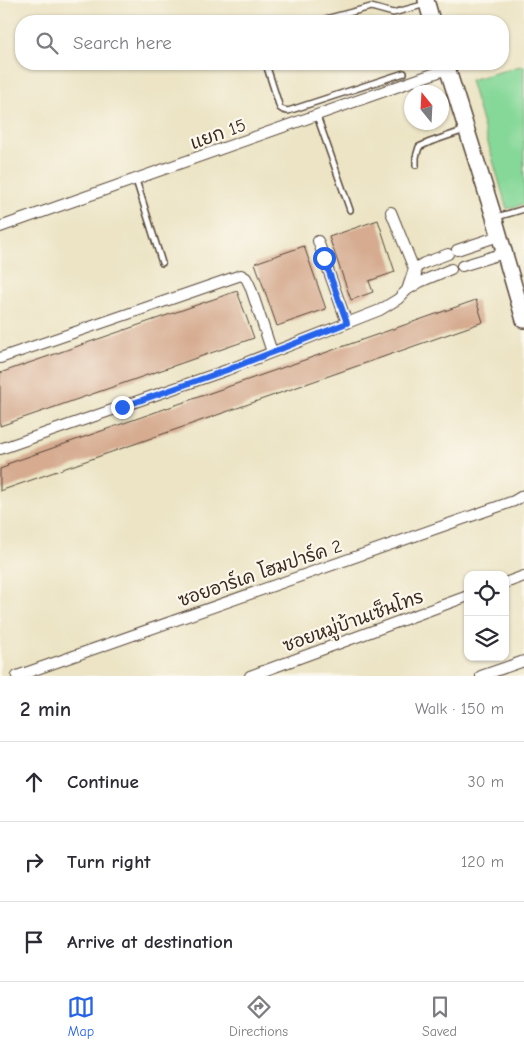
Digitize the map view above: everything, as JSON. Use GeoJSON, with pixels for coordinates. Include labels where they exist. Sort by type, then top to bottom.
{"type":"FeatureCollection","features":[{"type":"Feature","properties":{"kind":"street"},"geometry":{"type":"LineString","coordinates":[[426,2],[430,15]]}},
{"type":"Feature","properties":{"kind":"street","name":"แยก 15"},"geometry":{"type":"LineString","coordinates":[[0,227],[317,116],[436,70]]}},
{"type":"Feature","properties":{"kind":"street"},"geometry":{"type":"LineString","coordinates":[[447,70],[524,320]]}},
{"type":"Feature","properties":{"kind":"street"},"geometry":{"type":"LineString","coordinates":[[391,212],[420,282]]}},
{"type":"Feature","properties":{"kind":"street"},"geometry":{"type":"LineString","coordinates":[[407,290],[414,270],[424,264],[499,236]]}},
{"type":"Feature","properties":{"kind":"street"},"geometry":{"type":"LineString","coordinates":[[318,242],[347,323]]}},
{"type":"Feature","properties":{"kind":"street"},"geometry":{"type":"LineString","coordinates":[[462,266],[504,253]]}},
{"type":"Feature","properties":{"kind":"street"},"geometry":{"type":"LineString","coordinates":[[0,449],[227,370],[347,323],[385,307],[420,282],[451,269]]}},
{"type":"Feature","properties":{"kind":"street"},"geometry":{"type":"LineString","coordinates":[[0,358],[241,275],[246,278],[250,286],[272,352]]}},
{"type":"Feature","properties":{"kind":"street","name":"ซอยอาร์เค โฮมปาร์ค 2"},"geometry":{"type":"LineString","coordinates":[[17,676],[519,501],[524,495]]}},
{"type":"Feature","properties":{"kind":"street"},"geometry":{"type":"LineString","coordinates":[[509,582],[524,576]]}},
{"type":"Feature","properties":{"kind":"street","name":"ซอยหมู่บ้านเซ็นโทร"},"geometry":{"type":"LineString","coordinates":[[250,676],[464,597]]}},
{"type":"Feature","properties":{"kind":"street"},"geometry":{"type":"LineString","coordinates":[[481,676],[524,661]]}},
{"type":"Feature","properties":{"kind":"lane"},"geometry":{"type":"LineString","coordinates":[[341,15],[371,7],[393,13],[426,2]]}},
{"type":"Feature","properties":{"kind":"lane"},"geometry":{"type":"LineString","coordinates":[[268,70],[280,108],[288,111],[404,73]]}},
{"type":"Feature","properties":{"kind":"lane"},"geometry":{"type":"LineString","coordinates":[[317,116],[350,210]]}},
{"type":"Feature","properties":{"kind":"lane"},"geometry":{"type":"LineString","coordinates":[[416,165],[418,147],[466,130]]}},
{"type":"Feature","properties":{"kind":"lane"},"geometry":{"type":"LineString","coordinates":[[136,180],[162,262]]}},
{"type":"Feature","properties":{"kind":"lane"},"geometry":{"type":"LineString","coordinates":[[494,218],[524,209]]}},
{"type":"Feature","properties":{"kind":"green space"},"geometry":{"type":"Polygon","coordinates":[[[524,65],[524,204],[507,209],[470,80],[524,65]]]}},
{"type":"Feature","properties":{"kind":"building"},"geometry":{"type":"Polygon","coordinates":[[[378,220],[395,272],[369,281],[373,292],[351,300],[329,237],[378,220]]]}},
{"type":"Feature","properties":{"kind":"building"},"geometry":{"type":"Polygon","coordinates":[[[304,246],[326,309],[277,326],[255,263],[304,246]]]}},
{"type":"Feature","properties":{"kind":"building"},"geometry":{"type":"Polygon","coordinates":[[[237,291],[254,338],[0,426],[0,373],[237,291]]]}},
{"type":"Feature","properties":{"kind":"building"},"geometry":{"type":"Polygon","coordinates":[[[476,300],[483,322],[0,491],[0,469],[8,466],[7,464],[476,300]]]}},
{"type":"Feature","properties":{"kind":"route"},"geometry":{"type":"LineString","coordinates":[[122,407],[227,370],[347,323],[324,258]]}}]}
